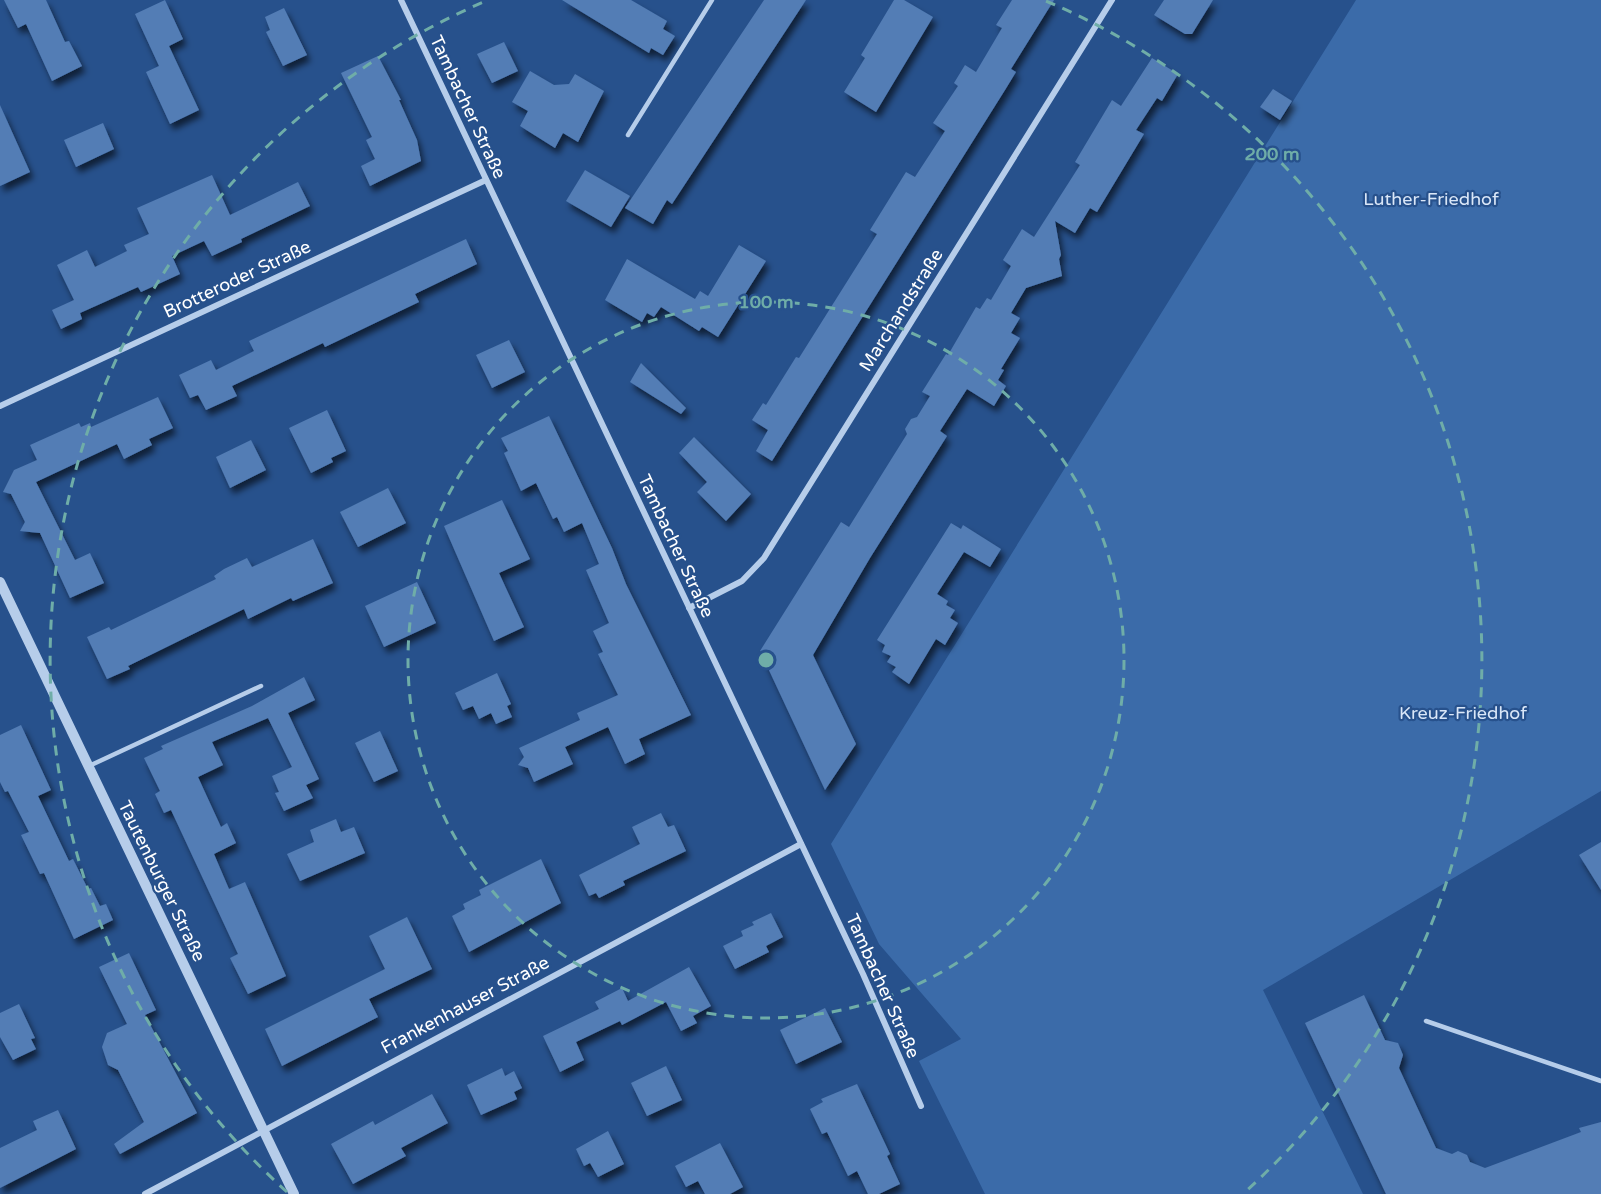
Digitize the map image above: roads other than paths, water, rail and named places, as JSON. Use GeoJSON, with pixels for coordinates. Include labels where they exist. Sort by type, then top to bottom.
{"type":"FeatureCollection","features":[{"type":"Feature","properties":{"kind":"street","name":"Tambacher Straße"},"geometry":{"type":"LineString","coordinates":[[401,0],[863,974],[921,1106]]}},
{"type":"Feature","properties":{"kind":"street","name":"Marchandstraße"},"geometry":{"type":"LineString","coordinates":[[689,608],[742,581],[764,558],[1112,0]]}},
{"type":"Feature","properties":{"kind":"street","name":"Brotteroder Straße"},"geometry":{"type":"LineString","coordinates":[[0,406],[486,180]]}},
{"type":"Feature","properties":{"kind":"street","name":"Tautenburger Straße"},"geometry":{"type":"LineString","coordinates":[[0,582],[294,1194]]}},
{"type":"Feature","properties":{"kind":"street","name":"Frankenhauser Straße"},"geometry":{"type":"LineString","coordinates":[[145,1194],[801,844]]}},
{"type":"Feature","properties":{"kind":"lane"},"geometry":{"type":"LineString","coordinates":[[628,135],[712,0]]}},
{"type":"Feature","properties":{"kind":"lane"},"geometry":{"type":"LineString","coordinates":[[89,766],[261,686]]}},
{"type":"Feature","properties":{"kind":"lane"},"geometry":{"type":"LineString","coordinates":[[1426,1022],[1601,1081]]}},
{"type":"Feature","properties":{"kind":"park label","name":"Luther-Friedhof"},"geometry":{"type":"Point","coordinates":[1431,199]}},
{"type":"Feature","properties":{"kind":"park label","name":"Kreuz-Friedhof"},"geometry":{"type":"Point","coordinates":[1463,713]}}]}
